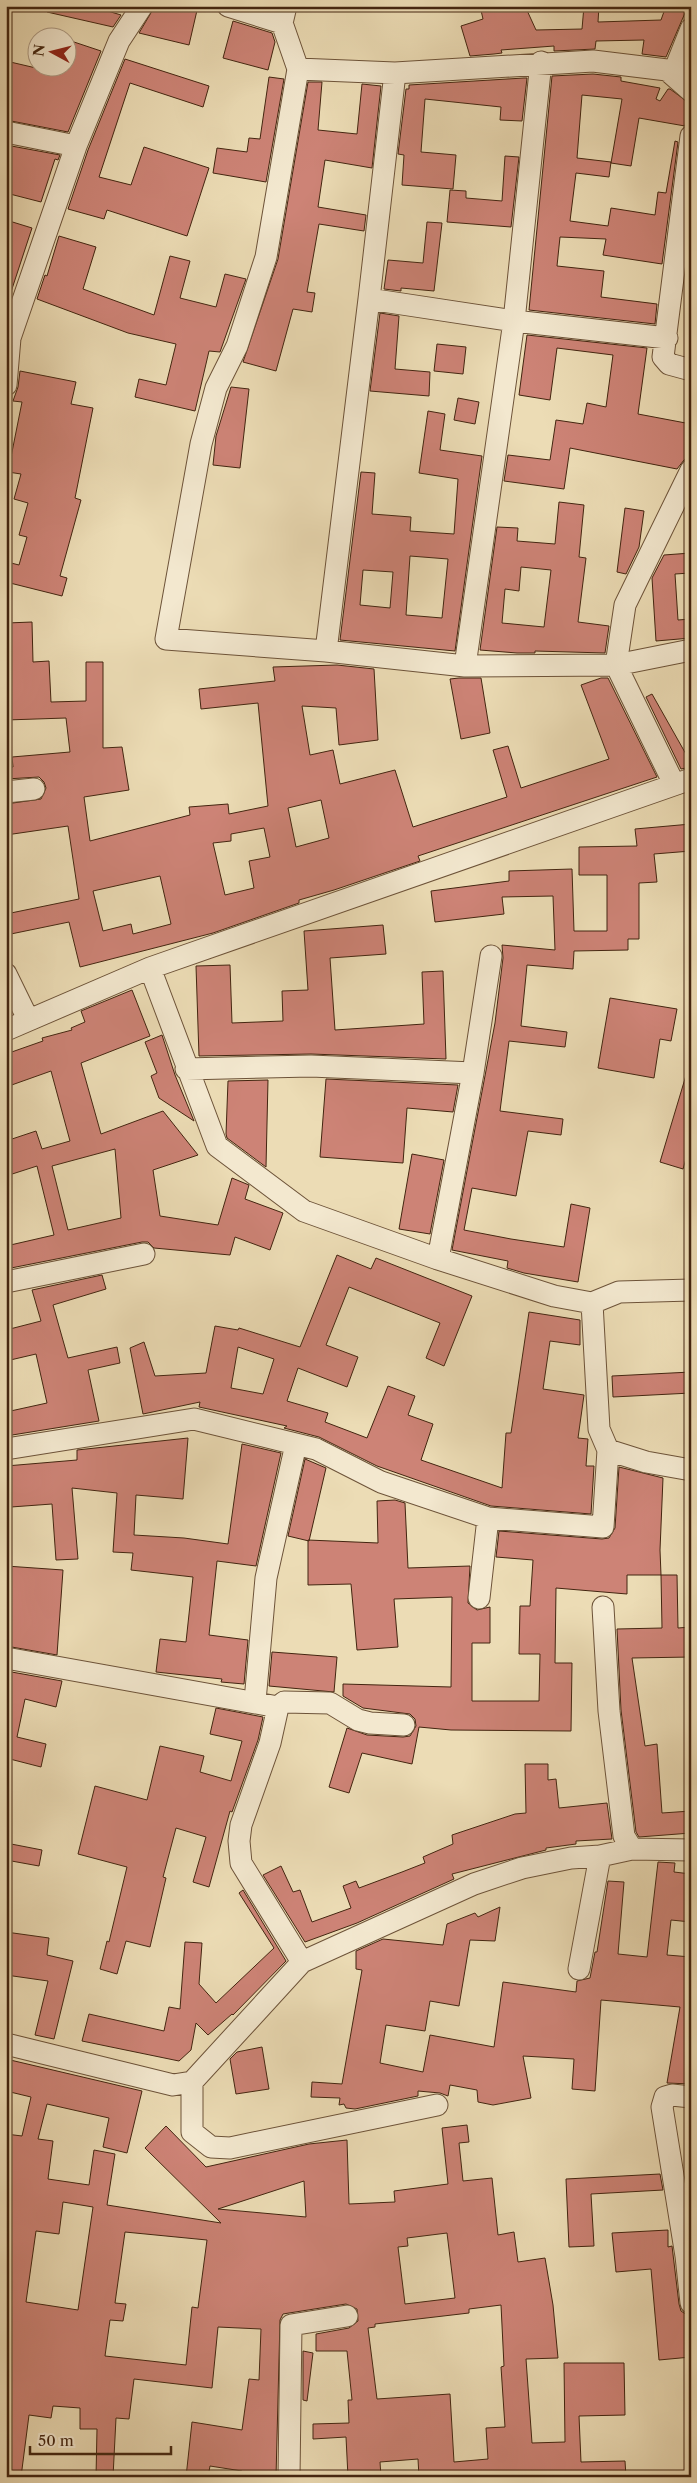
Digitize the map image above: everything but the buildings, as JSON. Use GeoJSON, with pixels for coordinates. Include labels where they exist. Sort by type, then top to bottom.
{"type":"FeatureCollection","features":[{"type":"Feature","properties":{"kind":"street"},"geometry":{"type":"LineString","coordinates":[[6,385],[10,338],[76,146],[119,41],[142,6]]}},
{"type":"Feature","properties":{"kind":"street"},"geometry":{"type":"LineString","coordinates":[[228,6],[284,14],[298,69],[266,257],[237,346],[216,388],[201,444],[166,639],[326,651],[465,666],[616,665],[691,650]]}},
{"type":"Feature","properties":{"kind":"street"},"geometry":{"type":"LineString","coordinates":[[673,74],[691,29]]}},
{"type":"Feature","properties":{"kind":"street"},"geometry":{"type":"LineString","coordinates":[[298,69],[395,72],[541,62],[593,61],[667,70],[691,91]]}},
{"type":"Feature","properties":{"kind":"street"},"geometry":{"type":"LineString","coordinates":[[465,666],[514,320],[541,62]]}},
{"type":"Feature","properties":{"kind":"street"},"geometry":{"type":"LineString","coordinates":[[326,651],[395,72]]}},
{"type":"Feature","properties":{"kind":"street"},"geometry":{"type":"LineString","coordinates":[[6,132],[76,146]]}},
{"type":"Feature","properties":{"kind":"street"},"geometry":{"type":"LineString","coordinates":[[691,136],[664,360],[669,364],[691,370]]}},
{"type":"Feature","properties":{"kind":"street"},"geometry":{"type":"LineString","coordinates":[[369,299],[514,320],[667,338]]}},
{"type":"Feature","properties":{"kind":"street"},"geometry":{"type":"LineString","coordinates":[[6,1030],[150,968],[683,782],[616,665],[624,605],[691,470]]}},
{"type":"Feature","properties":{"kind":"street"},"geometry":{"type":"LineString","coordinates":[[6,792],[34,789]]}},
{"type":"Feature","properties":{"kind":"street"},"geometry":{"type":"LineString","coordinates":[[438,1259],[473,1073],[491,956]]}},
{"type":"Feature","properties":{"kind":"street"},"geometry":{"type":"LineString","coordinates":[[150,968],[179,1041],[186,1069],[217,1146],[304,1211],[438,1259],[554,1296],[592,1303],[619,1292],[691,1290]]}},
{"type":"Feature","properties":{"kind":"street"},"geometry":{"type":"LineString","coordinates":[[6,974],[28,1019]]}},
{"type":"Feature","properties":{"kind":"street"},"geometry":{"type":"LineString","coordinates":[[186,1069],[311,1066],[473,1073]]}},
{"type":"Feature","properties":{"kind":"street"},"geometry":{"type":"LineString","coordinates":[[6,1282],[144,1254]]}},
{"type":"Feature","properties":{"kind":"street"},"geometry":{"type":"LineString","coordinates":[[6,1449],[194,1419],[316,1449],[381,1482],[488,1518],[603,1527],[608,1450],[599,1429],[592,1303]]}},
{"type":"Feature","properties":{"kind":"street"},"geometry":{"type":"LineString","coordinates":[[255,1701],[266,1578],[296,1444]]}},
{"type":"Feature","properties":{"kind":"street"},"geometry":{"type":"LineString","coordinates":[[608,1450],[646,1462],[691,1470]]}},
{"type":"Feature","properties":{"kind":"street"},"geometry":{"type":"LineString","coordinates":[[479,1598],[488,1518]]}},
{"type":"Feature","properties":{"kind":"street"},"geometry":{"type":"LineString","coordinates":[[603,1608],[609,1711],[624,1836],[632,1849]]}},
{"type":"Feature","properties":{"kind":"street"},"geometry":{"type":"LineString","coordinates":[[6,1658],[278,1706]]}},
{"type":"Feature","properties":{"kind":"street"},"geometry":{"type":"LineString","coordinates":[[302,1962],[241,1863],[241,1825],[270,1743],[278,1706],[284,1702],[330,1703],[364,1721],[404,1725]]}},
{"type":"Feature","properties":{"kind":"street"},"geometry":{"type":"LineString","coordinates":[[6,2044],[173,2085],[192,2082],[302,1962],[474,1884],[522,1868],[571,1858],[600,1856],[632,1849],[691,1850]]}},
{"type":"Feature","properties":{"kind":"street"},"geometry":{"type":"LineString","coordinates":[[579,1968],[600,1856]]}},
{"type":"Feature","properties":{"kind":"street"},"geometry":{"type":"LineString","coordinates":[[192,2082],[192,2132],[211,2147],[230,2148],[437,2106]]}},
{"type":"Feature","properties":{"kind":"street"},"geometry":{"type":"LineString","coordinates":[[691,2097],[672,2095],[665,2097],[662,2107],[686,2256],[691,2303]]}},
{"type":"Feature","properties":{"kind":"street"},"geometry":{"type":"LineString","coordinates":[[289,2477],[291,2325],[347,2316]]}}]}
